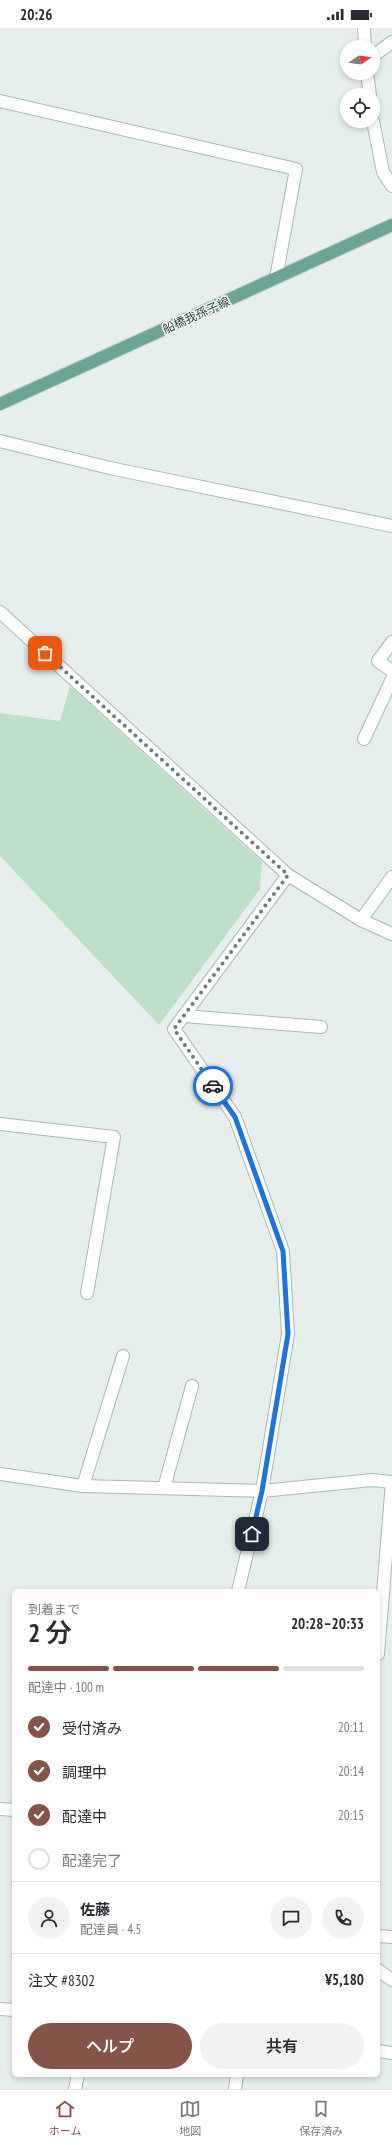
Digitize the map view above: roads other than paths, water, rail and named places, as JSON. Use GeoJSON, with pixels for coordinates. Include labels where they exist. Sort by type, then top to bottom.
{"type":"FeatureCollection","features":[{"type":"Feature","properties":{"kind":"main road","name":"船橋我孫子線"},"geometry":{"type":"LineString","coordinates":[[0,404],[392,225]]}},
{"type":"Feature","properties":{"kind":"street"},"geometry":{"type":"LineString","coordinates":[[364,28],[365,40]]}},
{"type":"Feature","properties":{"kind":"street"},"geometry":{"type":"LineString","coordinates":[[380,51],[392,42]]}},
{"type":"Feature","properties":{"kind":"street"},"geometry":{"type":"LineString","coordinates":[[0,101],[296,169],[276,278]]}},
{"type":"Feature","properties":{"kind":"street"},"geometry":{"type":"LineString","coordinates":[[374,128],[383,172],[392,186]]}},
{"type":"Feature","properties":{"kind":"street"},"geometry":{"type":"LineString","coordinates":[[0,441],[110,468],[392,526]]}},
{"type":"Feature","properties":{"kind":"street"},"geometry":{"type":"LineString","coordinates":[[0,612],[288,875],[360,920],[392,934]]}},
{"type":"Feature","properties":{"kind":"street"},"geometry":{"type":"LineString","coordinates":[[392,642],[378,662],[392,671]]}},
{"type":"Feature","properties":{"kind":"street"},"geometry":{"type":"LineString","coordinates":[[364,739],[392,679]]}},
{"type":"Feature","properties":{"kind":"street"},"geometry":{"type":"LineString","coordinates":[[238,1589],[262,1491],[288,1334],[283,1251],[235,1117],[174,1029],[288,875]]}},
{"type":"Feature","properties":{"kind":"street"},"geometry":{"type":"LineString","coordinates":[[360,920],[392,877]]}},
{"type":"Feature","properties":{"kind":"street"},"geometry":{"type":"LineString","coordinates":[[184,1016],[321,1026]]}},
{"type":"Feature","properties":{"kind":"street"},"geometry":{"type":"LineString","coordinates":[[0,1124],[114,1137],[87,1293]]}},
{"type":"Feature","properties":{"kind":"street"},"geometry":{"type":"LineString","coordinates":[[83,1486],[123,1356]]}},
{"type":"Feature","properties":{"kind":"street"},"geometry":{"type":"LineString","coordinates":[[164,1488],[192,1386]]}},
{"type":"Feature","properties":{"kind":"street"},"geometry":{"type":"LineString","coordinates":[[0,1474],[83,1486],[262,1491],[372,1480],[392,1482],[380,1629]]}},
{"type":"Feature","properties":{"kind":"street"},"geometry":{"type":"LineString","coordinates":[[0,1809],[12,1810]]}},
{"type":"Feature","properties":{"kind":"street"},"geometry":{"type":"LineString","coordinates":[[380,1936],[392,1937]]}},
{"type":"Feature","properties":{"kind":"street"},"geometry":{"type":"LineString","coordinates":[[380,1971],[392,1980]]}},
{"type":"Feature","properties":{"kind":"street"},"geometry":{"type":"LineString","coordinates":[[0,2009],[12,2010]]}},
{"type":"Feature","properties":{"kind":"street"},"geometry":{"type":"LineString","coordinates":[[380,2052],[392,2053]]}},
{"type":"Feature","properties":{"kind":"street"},"geometry":{"type":"LineString","coordinates":[[75,2089],[78,2077]]}},
{"type":"Feature","properties":{"kind":"street"},"geometry":{"type":"LineString","coordinates":[[236,2089],[237,2077]]}}]}
